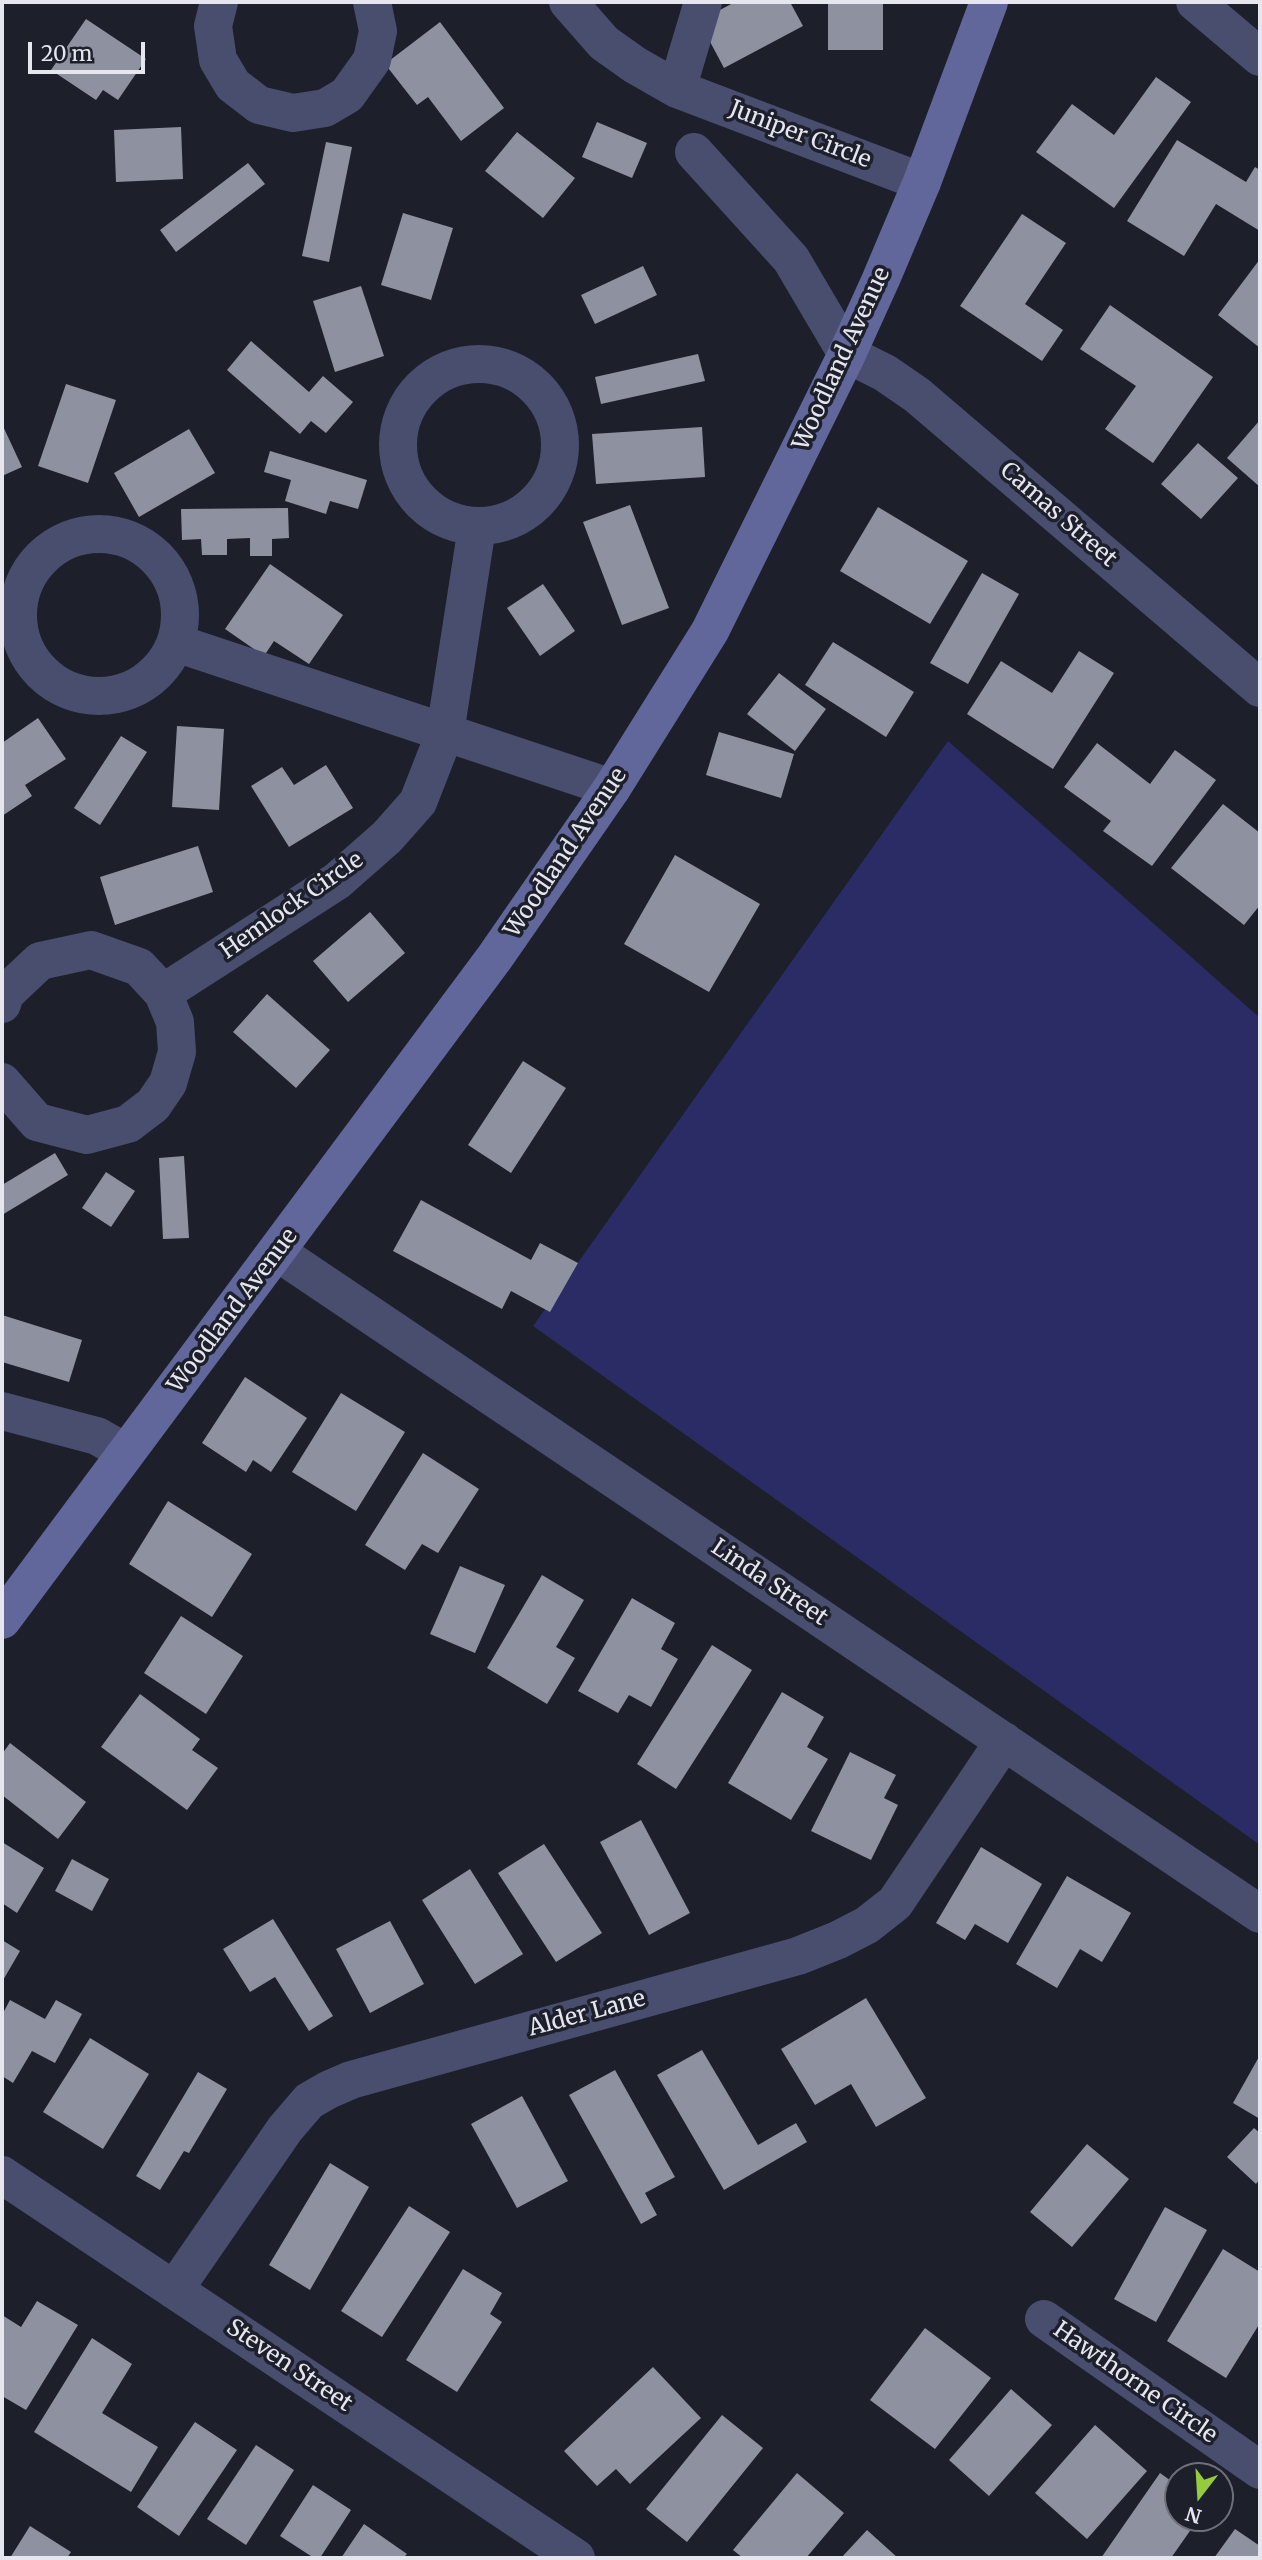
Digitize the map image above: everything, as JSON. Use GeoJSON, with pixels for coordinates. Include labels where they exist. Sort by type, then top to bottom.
{"type":"FeatureCollection","features":[{"type":"Feature","properties":{"kind":"street"},"geometry":{"type":"LineString","coordinates":[[219,2],[213,26],[218,60],[233,85],[259,105],[293,113],[325,108],[347,95],[372,60],[378,31],[375,2]]}},
{"type":"Feature","properties":{"kind":"street","name":"Juniper Circle"},"geometry":{"type":"LineString","coordinates":[[568,2],[604,43],[677,89],[922,182]]}},
{"type":"Feature","properties":{"kind":"street"},"geometry":{"type":"LineString","coordinates":[[677,89],[703,2]]}},
{"type":"Feature","properties":{"kind":"street","name":"Woodland Avenue"},"geometry":{"type":"LineString","coordinates":[[2,1620],[495,957],[612,788],[710,631],[847,354],[922,182],[989,2]]}},
{"type":"Feature","properties":{"kind":"street"},"geometry":{"type":"LineString","coordinates":[[1195,2],[1260,57]]}},
{"type":"Feature","properties":{"kind":"street"},"geometry":{"type":"LineString","coordinates":[[694,152],[791,259],[847,354]]}},
{"type":"Feature","properties":{"kind":"street","name":"Camas Street"},"geometry":{"type":"LineString","coordinates":[[847,354],[884,373],[917,395],[1260,688]]}},
{"type":"Feature","properties":{"kind":"street"},"geometry":{"type":"LineString","coordinates":[[472,363],[499,365],[528,379],[553,409],[562,444],[556,473],[531,508],[510,521],[477,527],[443,518],[417,498],[402,473],[397,440],[402,416],[419,389],[445,370],[472,363]]}},
{"type":"Feature","properties":{"kind":"street","name":"Hemlock Circle"},"geometry":{"type":"LineString","coordinates":[[163,993],[337,881],[387,837],[418,802],[445,733],[477,527]]}},
{"type":"Feature","properties":{"kind":"street"},"geometry":{"type":"LineString","coordinates":[[91,533],[118,535],[148,549],[172,579],[181,614],[176,643],[150,678],[129,691],[98,697],[62,688],[37,668],[22,643],[17,610],[22,586],[38,559],[65,540],[91,533]]}},
{"type":"Feature","properties":{"kind":"street"},"geometry":{"type":"LineString","coordinates":[[176,643],[612,788]]}},
{"type":"Feature","properties":{"kind":"street"},"geometry":{"type":"LineString","coordinates":[[2,1004],[5,994],[40,961],[91,950],[139,967],[163,993],[175,1021],[177,1052],[168,1083],[153,1105],[128,1124],[87,1135],[37,1122],[2,1082]]}},
{"type":"Feature","properties":{"kind":"street","name":"Linda Street"},"geometry":{"type":"LineString","coordinates":[[277,1252],[1260,1914]]}},
{"type":"Feature","properties":{"kind":"street"},"geometry":{"type":"LineString","coordinates":[[2,1411],[97,1436],[125,1452]]}},
{"type":"Feature","properties":{"kind":"street","name":"Alder Lane"},"geometry":{"type":"LineString","coordinates":[[174,2290],[285,2129],[309,2101],[351,2080],[798,1956],[867,1925],[895,1903],[1004,1741]]}},
{"type":"Feature","properties":{"kind":"street","name":"Steven Street"},"geometry":{"type":"LineString","coordinates":[[2,2175],[576,2558]]}},
{"type":"Feature","properties":{"kind":"street","name":"Hawthorne Circle"},"geometry":{"type":"LineString","coordinates":[[1044,2319],[1260,2470]]}},
{"type":"Feature","properties":{"kind":"shaded area"},"geometry":{"type":"Polygon","coordinates":[[[948,741],[1260,1018],[1260,1845],[533,1326],[948,741]]]}},
{"type":"Feature","properties":{"kind":"building"},"geometry":{"type":"Polygon","coordinates":[[[735,2],[790,2],[803,26],[724,68],[699,21],[735,2]]]}},
{"type":"Feature","properties":{"kind":"building"},"geometry":{"type":"Polygon","coordinates":[[[828,2],[883,2],[883,50],[828,50],[828,2]]]}},
{"type":"Feature","properties":{"kind":"building"},"geometry":{"type":"Polygon","coordinates":[[[86,19],[146,59],[118,100],[103,90],[96,100],[51,70],[86,19]]]}},
{"type":"Feature","properties":{"kind":"building"},"geometry":{"type":"Polygon","coordinates":[[[440,22],[504,108],[461,141],[428,97],[417,105],[385,64],[440,22]]]}},
{"type":"Feature","properties":{"kind":"building"},"geometry":{"type":"Polygon","coordinates":[[[1156,77],[1191,102],[1114,208],[1036,152],[1072,104],[1114,135],[1156,77]]]}},
{"type":"Feature","properties":{"kind":"building"},"geometry":{"type":"Polygon","coordinates":[[[597,122],[647,143],[632,178],[582,157],[597,122]]]}},
{"type":"Feature","properties":{"kind":"building"},"geometry":{"type":"Polygon","coordinates":[[[181,127],[183,179],[116,182],[114,130],[181,127]]]}},
{"type":"Feature","properties":{"kind":"building"},"geometry":{"type":"Polygon","coordinates":[[[517,132],[575,178],[543,218],[485,171],[517,132]]]}},
{"type":"Feature","properties":{"kind":"building"},"geometry":{"type":"Polygon","coordinates":[[[1177,140],[1246,182],[1255,167],[1260,170],[1260,231],[1216,204],[1184,256],[1127,221],[1177,140]]]}},
{"type":"Feature","properties":{"kind":"building"},"geometry":{"type":"Polygon","coordinates":[[[326,142],[352,147],[329,262],[302,256],[326,142]]]}},
{"type":"Feature","properties":{"kind":"building"},"geometry":{"type":"Polygon","coordinates":[[[248,163],[265,184],[176,252],[160,230],[248,163]]]}},
{"type":"Feature","properties":{"kind":"building"},"geometry":{"type":"Polygon","coordinates":[[[403,213],[453,228],[431,300],[381,285],[403,213]]]}},
{"type":"Feature","properties":{"kind":"building"},"geometry":{"type":"Polygon","coordinates":[[[1022,214],[1066,243],[1025,304],[1063,330],[1042,361],[960,306],[1022,214]]]}},
{"type":"Feature","properties":{"kind":"building"},"geometry":{"type":"Polygon","coordinates":[[[1260,259],[1260,348],[1218,315],[1260,259]]]}},
{"type":"Feature","properties":{"kind":"building"},"geometry":{"type":"Polygon","coordinates":[[[643,266],[657,295],[595,324],[581,295],[643,266]]]}},
{"type":"Feature","properties":{"kind":"building"},"geometry":{"type":"Polygon","coordinates":[[[361,286],[384,356],[335,372],[313,301],[361,286]]]}},
{"type":"Feature","properties":{"kind":"building"},"geometry":{"type":"Polygon","coordinates":[[[1110,305],[1213,377],[1153,463],[1105,429],[1136,386],[1080,349],[1110,305]]]}},
{"type":"Feature","properties":{"kind":"building"},"geometry":{"type":"Polygon","coordinates":[[[251,341],[309,392],[323,376],[353,402],[326,433],[311,421],[300,434],[227,370],[251,341]]]}},
{"type":"Feature","properties":{"kind":"building"},"geometry":{"type":"Polygon","coordinates":[[[698,354],[705,381],[601,404],[595,377],[698,354]]]}},
{"type":"Feature","properties":{"kind":"building"},"geometry":{"type":"Polygon","coordinates":[[[66,384],[116,400],[88,483],[38,466],[66,384]]]}},
{"type":"Feature","properties":{"kind":"building"},"geometry":{"type":"Polygon","coordinates":[[[1260,420],[1260,487],[1227,458],[1260,420]]]}},
{"type":"Feature","properties":{"kind":"building"},"geometry":{"type":"Polygon","coordinates":[[[2,424],[22,467],[2,476],[2,424]]]}},
{"type":"Feature","properties":{"kind":"building"},"geometry":{"type":"Polygon","coordinates":[[[702,427],[705,477],[596,484],[592,434],[702,427]]]}},
{"type":"Feature","properties":{"kind":"building"},"geometry":{"type":"Polygon","coordinates":[[[189,429],[215,473],[139,517],[114,473],[189,429]]]}},
{"type":"Feature","properties":{"kind":"building"},"geometry":{"type":"Polygon","coordinates":[[[1198,443],[1238,478],[1201,519],[1161,484],[1198,443]]]}},
{"type":"Feature","properties":{"kind":"building"},"geometry":{"type":"Polygon","coordinates":[[[270,451],[367,480],[358,509],[330,501],[326,514],[285,501],[291,480],[264,472],[270,451]]]}},
{"type":"Feature","properties":{"kind":"building"},"geometry":{"type":"Polygon","coordinates":[[[630,505],[669,608],[622,625],[583,522],[630,505]]]}},
{"type":"Feature","properties":{"kind":"building"},"geometry":{"type":"Polygon","coordinates":[[[878,507],[968,561],[930,624],[840,571],[878,507]]]}},
{"type":"Feature","properties":{"kind":"building"},"geometry":{"type":"Polygon","coordinates":[[[288,508],[289,538],[272,539],[272,556],[250,556],[250,538],[227,539],[227,555],[202,555],[201,539],[182,540],[181,509],[288,508]]]}},
{"type":"Feature","properties":{"kind":"building"},"geometry":{"type":"Polygon","coordinates":[[[270,564],[343,615],[309,664],[274,641],[264,656],[225,629],[270,564]]]}},
{"type":"Feature","properties":{"kind":"building"},"geometry":{"type":"Polygon","coordinates":[[[982,573],[1019,594],[968,684],[930,663],[982,573]]]}},
{"type":"Feature","properties":{"kind":"building"},"geometry":{"type":"Polygon","coordinates":[[[543,584],[575,631],[540,656],[507,608],[543,584]]]}},
{"type":"Feature","properties":{"kind":"building"},"geometry":{"type":"Polygon","coordinates":[[[833,642],[914,692],[886,737],[805,685],[833,642]]]}},
{"type":"Feature","properties":{"kind":"building"},"geometry":{"type":"Polygon","coordinates":[[[1079,651],[1114,673],[1053,769],[967,714],[1001,661],[1052,693],[1079,651]]]}},
{"type":"Feature","properties":{"kind":"building"},"geometry":{"type":"Polygon","coordinates":[[[779,673],[826,709],[795,751],[747,714],[779,673]]]}},
{"type":"Feature","properties":{"kind":"building"},"geometry":{"type":"Polygon","coordinates":[[[38,718],[66,759],[25,785],[32,796],[2,816],[2,743],[38,718]]]}},
{"type":"Feature","properties":{"kind":"building"},"geometry":{"type":"Polygon","coordinates":[[[177,726],[224,729],[219,810],[172,807],[177,726]]]}},
{"type":"Feature","properties":{"kind":"building"},"geometry":{"type":"Polygon","coordinates":[[[719,732],[794,754],[781,798],[706,775],[719,732]]]}},
{"type":"Feature","properties":{"kind":"building"},"geometry":{"type":"Polygon","coordinates":[[[121,736],[147,752],[100,825],[74,808],[121,736]]]}},
{"type":"Feature","properties":{"kind":"building"},"geometry":{"type":"Polygon","coordinates":[[[1097,743],[1150,784],[1175,750],[1216,780],[1152,866],[1103,831],[1111,821],[1064,787],[1097,743]]]}},
{"type":"Feature","properties":{"kind":"building"},"geometry":{"type":"Polygon","coordinates":[[[326,765],[353,808],[289,847],[251,786],[282,767],[294,785],[326,765]]]}},
{"type":"Feature","properties":{"kind":"building"},"geometry":{"type":"Polygon","coordinates":[[[1223,804],[1260,833],[1260,905],[1244,925],[1171,868],[1223,804]]]}},
{"type":"Feature","properties":{"kind":"building"},"geometry":{"type":"Polygon","coordinates":[[[198,846],[213,892],[115,925],[100,877],[198,846]]]}},
{"type":"Feature","properties":{"kind":"building"},"geometry":{"type":"Polygon","coordinates":[[[675,855],[760,904],[709,992],[624,944],[675,855]]]}},
{"type":"Feature","properties":{"kind":"building"},"geometry":{"type":"Polygon","coordinates":[[[370,912],[405,953],[348,1002],[313,961],[370,912]]]}},
{"type":"Feature","properties":{"kind":"building"},"geometry":{"type":"Polygon","coordinates":[[[267,994],[330,1050],[296,1088],[233,1032],[267,994]]]}},
{"type":"Feature","properties":{"kind":"building"},"geometry":{"type":"Polygon","coordinates":[[[523,1061],[566,1088],[511,1173],[468,1145],[523,1061]]]}},
{"type":"Feature","properties":{"kind":"building"},"geometry":{"type":"Polygon","coordinates":[[[55,1153],[68,1175],[2,1215],[2,1185],[55,1153]]]}},
{"type":"Feature","properties":{"kind":"building"},"geometry":{"type":"Polygon","coordinates":[[[184,1156],[189,1238],[163,1239],[159,1158],[184,1156]]]}},
{"type":"Feature","properties":{"kind":"building"},"geometry":{"type":"Polygon","coordinates":[[[106,1172],[135,1191],[111,1227],[82,1208],[106,1172]]]}},
{"type":"Feature","properties":{"kind":"building"},"geometry":{"type":"Polygon","coordinates":[[[421,1200],[531,1260],[540,1243],[578,1263],[550,1312],[511,1291],[502,1309],[393,1251],[421,1200]]]}},
{"type":"Feature","properties":{"kind":"building"},"geometry":{"type":"Polygon","coordinates":[[[2,1315],[82,1340],[69,1382],[2,1362],[2,1315]]]}},
{"type":"Feature","properties":{"kind":"building"},"geometry":{"type":"Polygon","coordinates":[[[245,1377],[307,1418],[271,1472],[253,1460],[246,1472],[202,1443],[245,1377]]]}},
{"type":"Feature","properties":{"kind":"building"},"geometry":{"type":"Polygon","coordinates":[[[341,1393],[405,1432],[356,1511],[292,1472],[341,1393]]]}},
{"type":"Feature","properties":{"kind":"building"},"geometry":{"type":"Polygon","coordinates":[[[423,1453],[479,1489],[438,1553],[422,1544],[405,1570],[365,1545],[423,1453]]]}},
{"type":"Feature","properties":{"kind":"building"},"geometry":{"type":"Polygon","coordinates":[[[168,1501],[252,1554],[212,1617],[129,1564],[168,1501]]]}},
{"type":"Feature","properties":{"kind":"building"},"geometry":{"type":"Polygon","coordinates":[[[460,1566],[505,1585],[475,1653],[430,1634],[460,1566]]]}},
{"type":"Feature","properties":{"kind":"building"},"geometry":{"type":"Polygon","coordinates":[[[542,1575],[584,1600],[556,1647],[575,1658],[547,1704],[487,1668],[542,1575]]]}},
{"type":"Feature","properties":{"kind":"building"},"geometry":{"type":"Polygon","coordinates":[[[632,1598],[675,1623],[661,1649],[678,1659],[651,1707],[629,1695],[618,1713],[578,1691],[632,1598]]]}},
{"type":"Feature","properties":{"kind":"building"},"geometry":{"type":"Polygon","coordinates":[[[181,1616],[243,1656],[206,1714],[144,1673],[181,1616]]]}},
{"type":"Feature","properties":{"kind":"building"},"geometry":{"type":"Polygon","coordinates":[[[712,1645],[752,1670],[676,1789],[637,1764],[712,1645]]]}},
{"type":"Feature","properties":{"kind":"building"},"geometry":{"type":"Polygon","coordinates":[[[782,1692],[824,1717],[807,1747],[828,1759],[791,1820],[728,1783],[782,1692]]]}},
{"type":"Feature","properties":{"kind":"building"},"geometry":{"type":"Polygon","coordinates":[[[140,1694],[200,1739],[192,1750],[218,1768],[187,1810],[101,1747],[140,1694]]]}},
{"type":"Feature","properties":{"kind":"building"},"geometry":{"type":"Polygon","coordinates":[[[10,1743],[86,1802],[58,1839],[2,1795],[2,1754],[10,1743]]]}},
{"type":"Feature","properties":{"kind":"building"},"geometry":{"type":"Polygon","coordinates":[[[850,1752],[896,1775],[884,1798],[898,1805],[871,1860],[811,1831],[850,1752]]]}},
{"type":"Feature","properties":{"kind":"building"},"geometry":{"type":"Polygon","coordinates":[[[641,1820],[690,1913],[649,1935],[600,1842],[641,1820]]]}},
{"type":"Feature","properties":{"kind":"building"},"geometry":{"type":"Polygon","coordinates":[[[2,1842],[44,1868],[17,1913],[2,1903],[2,1842]]]}},
{"type":"Feature","properties":{"kind":"building"},"geometry":{"type":"Polygon","coordinates":[[[544,1844],[602,1933],[556,1962],[498,1873],[544,1844]]]}},
{"type":"Feature","properties":{"kind":"building"},"geometry":{"type":"Polygon","coordinates":[[[981,1847],[1042,1884],[1008,1943],[975,1924],[965,1940],[936,1923],[981,1847]]]}},
{"type":"Feature","properties":{"kind":"building"},"geometry":{"type":"Polygon","coordinates":[[[72,1859],[109,1879],[92,1911],[55,1891],[72,1859]]]}},
{"type":"Feature","properties":{"kind":"building"},"geometry":{"type":"Polygon","coordinates":[[[470,1869],[523,1954],[475,1984],[422,1900],[470,1869]]]}},
{"type":"Feature","properties":{"kind":"building"},"geometry":{"type":"Polygon","coordinates":[[[1067,1876],[1131,1913],[1102,1962],[1080,1949],[1057,1988],[1016,1964],[1067,1876]]]}},
{"type":"Feature","properties":{"kind":"building"},"geometry":{"type":"Polygon","coordinates":[[[273,1919],[333,2016],[309,2031],[275,1977],[250,1992],[223,1949],[273,1919]]]}},
{"type":"Feature","properties":{"kind":"building"},"geometry":{"type":"Polygon","coordinates":[[[390,1921],[424,1984],[370,2013],[336,1949],[390,1921]]]}},
{"type":"Feature","properties":{"kind":"building"},"geometry":{"type":"Polygon","coordinates":[[[2,1940],[20,1951],[2,1982],[2,1940]]]}},
{"type":"Feature","properties":{"kind":"building"},"geometry":{"type":"Polygon","coordinates":[[[866,1998],[926,2098],[876,2127],[851,2084],[815,2105],[781,2049],[866,1998]]]}},
{"type":"Feature","properties":{"kind":"building"},"geometry":{"type":"Polygon","coordinates":[[[10,2000],[45,2019],[56,2000],[82,2014],[55,2063],[32,2051],[13,2083],[2,2076],[2,2015],[10,2000]]]}},
{"type":"Feature","properties":{"kind":"building"},"geometry":{"type":"Polygon","coordinates":[[[90,2038],[149,2074],[103,2149],[43,2112],[90,2038]]]}},
{"type":"Feature","properties":{"kind":"building"},"geometry":{"type":"Polygon","coordinates":[[[702,2050],[758,2145],[796,2123],[807,2142],[724,2190],[657,2075],[702,2050]]]}},
{"type":"Feature","properties":{"kind":"building"},"geometry":{"type":"Polygon","coordinates":[[[1260,2055],[1260,2119],[1233,2103],[1260,2055]]]}},
{"type":"Feature","properties":{"kind":"building"},"geometry":{"type":"Polygon","coordinates":[[[615,2070],[675,2177],[645,2193],[657,2215],[641,2224],[569,2095],[615,2070]]]}},
{"type":"Feature","properties":{"kind":"building"},"geometry":{"type":"Polygon","coordinates":[[[198,2072],[227,2089],[189,2153],[184,2151],[160,2190],[136,2176],[198,2072]]]}},
{"type":"Feature","properties":{"kind":"building"},"geometry":{"type":"Polygon","coordinates":[[[522,2096],[568,2181],[517,2208],[471,2124],[522,2096]]]}},
{"type":"Feature","properties":{"kind":"building"},"geometry":{"type":"Polygon","coordinates":[[[1254,2128],[1260,2133],[1260,2179],[1256,2184],[1227,2157],[1254,2128]]]}},
{"type":"Feature","properties":{"kind":"building"},"geometry":{"type":"Polygon","coordinates":[[[1087,2144],[1129,2179],[1072,2247],[1030,2212],[1087,2144]]]}},
{"type":"Feature","properties":{"kind":"building"},"geometry":{"type":"Polygon","coordinates":[[[330,2163],[369,2187],[310,2290],[269,2265],[330,2163]]]}},
{"type":"Feature","properties":{"kind":"building"},"geometry":{"type":"Polygon","coordinates":[[[409,2206],[450,2232],[382,2337],[341,2311],[409,2206]]]}},
{"type":"Feature","properties":{"kind":"building"},"geometry":{"type":"Polygon","coordinates":[[[1165,2207],[1207,2230],[1156,2322],[1114,2299],[1165,2207]]]}},
{"type":"Feature","properties":{"kind":"building"},"geometry":{"type":"Polygon","coordinates":[[[1223,2249],[1260,2272],[1260,2323],[1226,2378],[1167,2341],[1223,2249]]]}},
{"type":"Feature","properties":{"kind":"building"},"geometry":{"type":"Polygon","coordinates":[[[463,2269],[502,2293],[490,2314],[502,2322],[457,2392],[406,2360],[463,2269]]]}},
{"type":"Feature","properties":{"kind":"building"},"geometry":{"type":"Polygon","coordinates":[[[37,2301],[78,2325],[26,2410],[2,2396],[2,2315],[21,2327],[37,2301]]]}},
{"type":"Feature","properties":{"kind":"building"},"geometry":{"type":"Polygon","coordinates":[[[925,2328],[991,2378],[935,2449],[870,2400],[925,2328]]]}},
{"type":"Feature","properties":{"kind":"building"},"geometry":{"type":"Polygon","coordinates":[[[92,2338],[132,2364],[102,2413],[158,2447],[131,2492],[34,2432],[92,2338]]]}},
{"type":"Feature","properties":{"kind":"building"},"geometry":{"type":"Polygon","coordinates":[[[653,2367],[701,2418],[630,2484],[616,2469],[597,2486],[564,2451],[653,2367]]]}},
{"type":"Feature","properties":{"kind":"building"},"geometry":{"type":"Polygon","coordinates":[[[1011,2389],[1052,2425],[989,2496],[949,2460],[1011,2389]]]}},
{"type":"Feature","properties":{"kind":"building"},"geometry":{"type":"Polygon","coordinates":[[[722,2415],[763,2448],[687,2542],[646,2509],[722,2415]]]}},
{"type":"Feature","properties":{"kind":"building"},"geometry":{"type":"Polygon","coordinates":[[[195,2422],[237,2450],[179,2536],[137,2507],[195,2422]]]}},
{"type":"Feature","properties":{"kind":"building"},"geometry":{"type":"Polygon","coordinates":[[[1095,2425],[1147,2471],[1087,2539],[1035,2493],[1095,2425]]]}},
{"type":"Feature","properties":{"kind":"building"},"geometry":{"type":"Polygon","coordinates":[[[256,2445],[294,2470],[246,2545],[207,2519],[256,2445]]]}},
{"type":"Feature","properties":{"kind":"building"},"geometry":{"type":"Polygon","coordinates":[[[797,2473],[844,2513],[806,2558],[743,2558],[733,2550],[797,2473]]]}},
{"type":"Feature","properties":{"kind":"building"},"geometry":{"type":"Polygon","coordinates":[[[1160,2473],[1164,2476],[1164,2532],[1189,2532],[1171,2558],[1101,2558],[1160,2473]]]}},
{"type":"Feature","properties":{"kind":"building"},"geometry":{"type":"Polygon","coordinates":[[[313,2485],[351,2510],[320,2558],[314,2558],[280,2536],[313,2485]]]}},
{"type":"Feature","properties":{"kind":"building"},"geometry":{"type":"Polygon","coordinates":[[[364,2524],[407,2554],[403,2558],[341,2558],[364,2524]]]}},
{"type":"Feature","properties":{"kind":"building"},"geometry":{"type":"Polygon","coordinates":[[[30,2526],[71,2552],[67,2558],[10,2558],[30,2526]]]}},
{"type":"Feature","properties":{"kind":"building"},"geometry":{"type":"Polygon","coordinates":[[[867,2530],[898,2558],[841,2558],[867,2530]]]}},
{"type":"Feature","properties":{"kind":"building"},"geometry":{"type":"Polygon","coordinates":[[[1234,2530],[1260,2546],[1260,2558],[1214,2558],[1234,2530]]]}}]}
